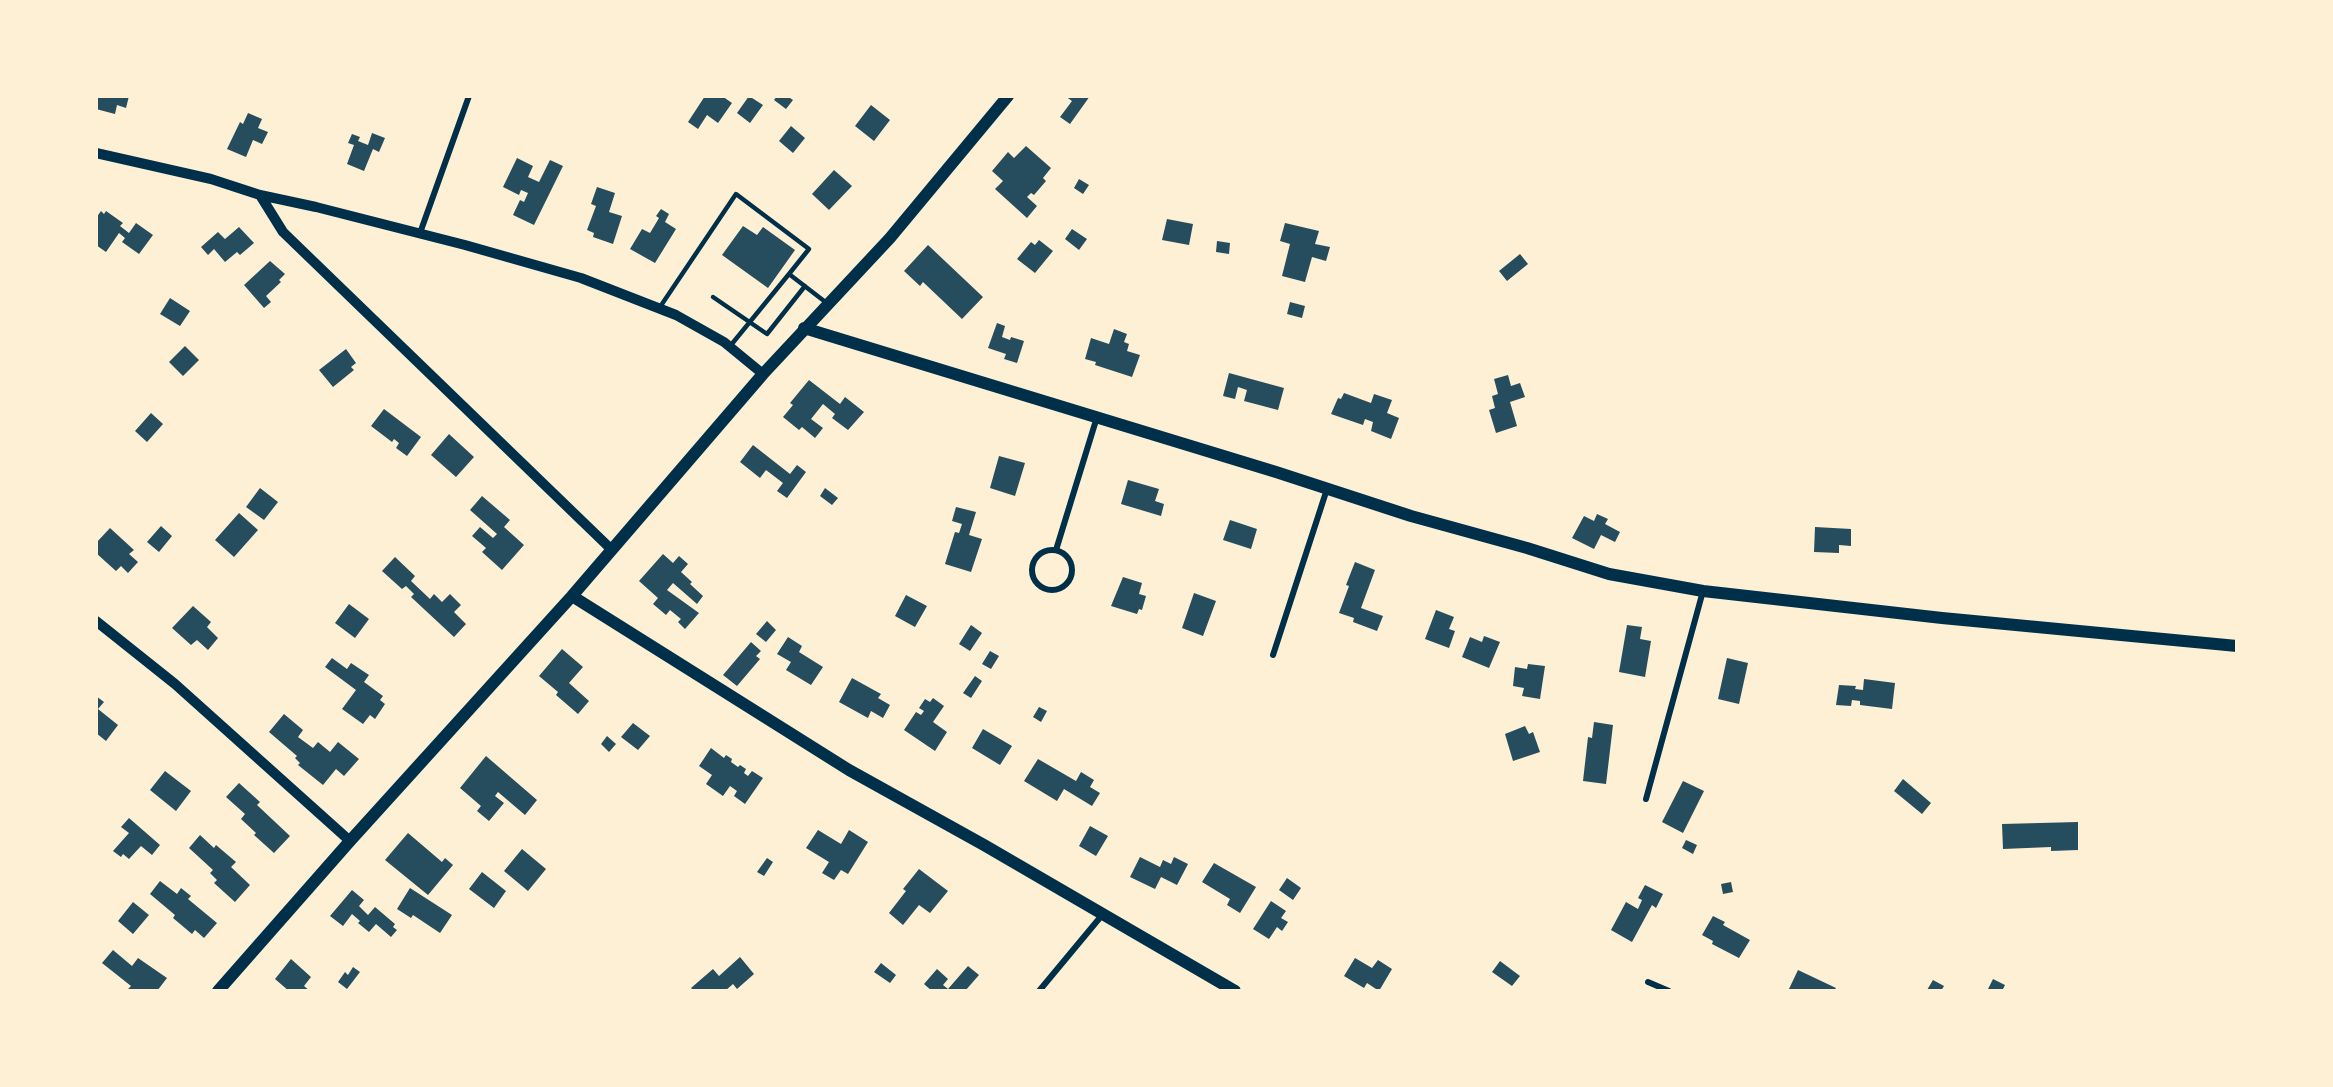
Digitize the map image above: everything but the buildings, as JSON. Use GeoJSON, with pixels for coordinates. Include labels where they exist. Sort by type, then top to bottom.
{"type":"FeatureCollection","features":[{"type":"Feature","properties":{"kind":"main road"},"geometry":{"type":"LineString","coordinates":[[218,991],[350,841],[572,596],[804,328],[890,238],[1008,96]]}},
{"type":"Feature","properties":{"kind":"main road"},"geometry":{"type":"LineString","coordinates":[[804,328],[1411,516],[1527,548],[1609,574],[1703,591],[1942,618],[2237,646]]}},
{"type":"Feature","properties":{"kind":"main road"},"geometry":{"type":"LineString","coordinates":[[572,596],[849,770],[1235,991]]}},
{"type":"Feature","properties":{"kind":"street"},"geometry":{"type":"LineString","coordinates":[[420,233],[469,96]]}},
{"type":"Feature","properties":{"kind":"street"},"geometry":{"type":"LineString","coordinates":[[96,153],[211,179],[260,195],[420,233],[581,278],[660,307],[730,346],[763,374]]}},
{"type":"Feature","properties":{"kind":"street"},"geometry":{"type":"LineString","coordinates":[[260,195],[283,232],[612,550]]}},
{"type":"Feature","properties":{"kind":"street"},"geometry":{"type":"LineString","coordinates":[[1056,550],[1097,417]]}},
{"type":"Feature","properties":{"kind":"street"},"geometry":{"type":"LineString","coordinates":[[1273,655],[1327,489]]}},
{"type":"Feature","properties":{"kind":"street"},"geometry":{"type":"LineString","coordinates":[[1048,550],[1056,550],[1069,558],[1073,572],[1065,586],[1059,590],[1051,590],[1037,583],[1032,574],[1032,566],[1041,554],[1048,550]]}},
{"type":"Feature","properties":{"kind":"street"},"geometry":{"type":"LineString","coordinates":[[1646,798],[1703,591]]}},
{"type":"Feature","properties":{"kind":"street"},"geometry":{"type":"LineString","coordinates":[[96,621],[175,684],[350,841]]}},
{"type":"Feature","properties":{"kind":"street"},"geometry":{"type":"LineString","coordinates":[[1039,991],[1103,914]]}},
{"type":"Feature","properties":{"kind":"street"},"geometry":{"type":"LineString","coordinates":[[1648,982],[1669,991]]}},
{"type":"Feature","properties":{"kind":"lane"},"geometry":{"type":"LineString","coordinates":[[660,307],[736,194],[809,249],[730,346]]}},
{"type":"Feature","properties":{"kind":"lane"},"geometry":{"type":"LineString","coordinates":[[789,274],[828,304]]}},
{"type":"Feature","properties":{"kind":"lane"},"geometry":{"type":"LineString","coordinates":[[713,297],[767,334],[805,286]]}}]}
